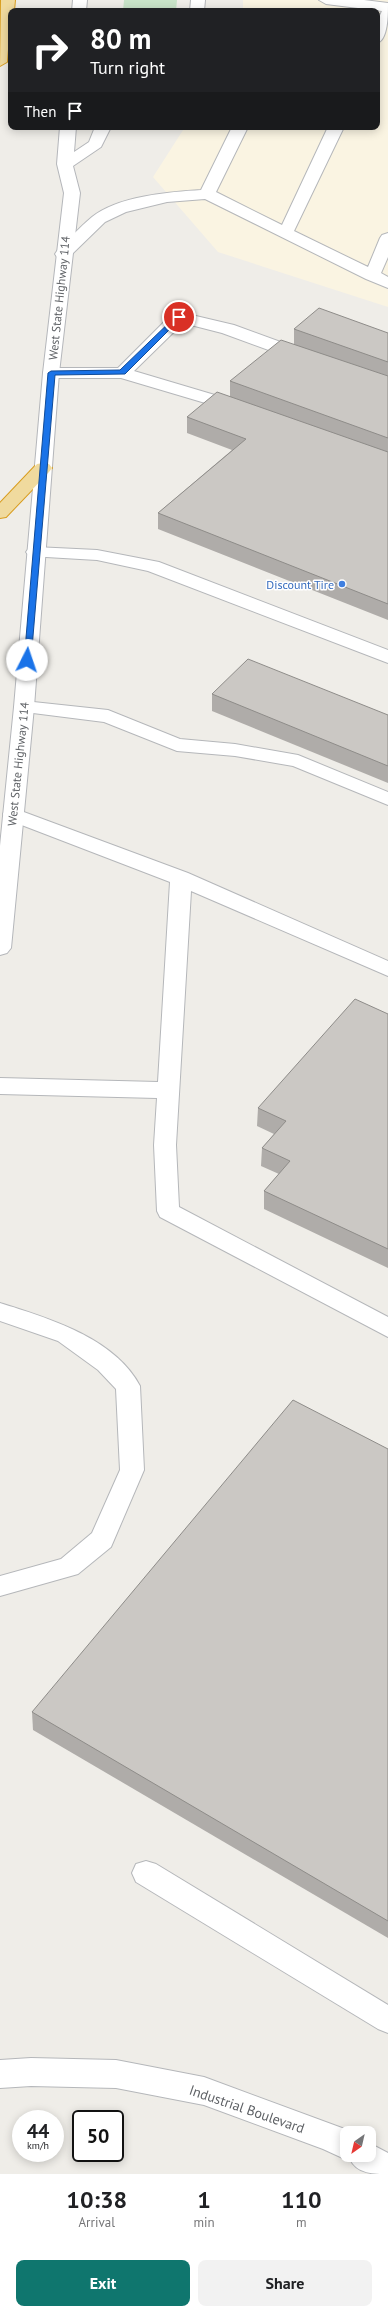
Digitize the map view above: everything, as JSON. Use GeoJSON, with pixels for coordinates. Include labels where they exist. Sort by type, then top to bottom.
{"type":"FeatureCollection","features":[{"type":"Feature","properties":{"kind":"highway"},"geometry":{"type":"LineString","coordinates":[[0,62],[8,0]]}},
{"type":"Feature","properties":{"kind":"highway"},"geometry":{"type":"LineString","coordinates":[[0,513],[42,468]]}},
{"type":"Feature","properties":{"kind":"main road"},"geometry":{"type":"LineString","coordinates":[[326,0],[361,2],[388,7]]}},
{"type":"Feature","properties":{"kind":"main road"},"geometry":{"type":"LineString","coordinates":[[380,32],[388,13]]}},
{"type":"Feature","properties":{"kind":"main road","name":"West State Highway 114"},"geometry":{"type":"LineString","coordinates":[[0,948],[24,706],[35,552],[51,373],[63,254],[72,193],[65,164],[68,130]]}},
{"type":"Feature","properties":{"kind":"main road"},"geometry":{"type":"LineString","coordinates":[[65,164],[96,144],[102,130]]}},
{"type":"Feature","properties":{"kind":"main road"},"geometry":{"type":"LineString","coordinates":[[207,194],[239,130]]}},
{"type":"Feature","properties":{"kind":"main road"},"geometry":{"type":"LineString","coordinates":[[286,232],[335,130]]}},
{"type":"Feature","properties":{"kind":"main road"},"geometry":{"type":"LineString","coordinates":[[63,254],[99,219],[120,209],[167,197],[207,194],[388,283]]}},
{"type":"Feature","properties":{"kind":"main road"},"geometry":{"type":"LineString","coordinates":[[372,276],[388,238]]}},
{"type":"Feature","properties":{"kind":"main road"},"geometry":{"type":"LineString","coordinates":[[122,372],[179,317],[228,329],[315,360]]}},
{"type":"Feature","properties":{"kind":"main road"},"geometry":{"type":"LineString","coordinates":[[51,373],[122,372],[220,401],[257,414]]}},
{"type":"Feature","properties":{"kind":"main road"},"geometry":{"type":"LineString","coordinates":[[35,552],[97,555],[153,566],[388,657]]}},
{"type":"Feature","properties":{"kind":"main road"},"geometry":{"type":"LineString","coordinates":[[24,706],[108,716],[177,745],[235,750],[298,761],[388,799]]}},
{"type":"Feature","properties":{"kind":"main road"},"geometry":{"type":"LineString","coordinates":[[13,814],[95,842],[213,890],[388,969]]}},
{"type":"Feature","properties":{"kind":"main road"},"geometry":{"type":"LineString","coordinates":[[181,878],[165,1145],[168,1211],[388,1328]]}},
{"type":"Feature","properties":{"kind":"main road"},"geometry":{"type":"LineString","coordinates":[[0,1086],[169,1090]]}},
{"type":"Feature","properties":{"kind":"main road"},"geometry":{"type":"LineString","coordinates":[[0,1312],[66,1335],[106,1363],[128,1386],[132,1470],[102,1540],[69,1567],[0,1586]]}},
{"type":"Feature","properties":{"kind":"main road"},"geometry":{"type":"LineString","coordinates":[[146,1873],[388,2020]]}},
{"type":"Feature","properties":{"kind":"main road","name":"Industrial Boulevard"},"geometry":{"type":"LineString","coordinates":[[0,2074],[31,2072],[116,2074],[204,2091],[340,2142]]}},
{"type":"Feature","properties":{"kind":"main road"},"geometry":{"type":"LineString","coordinates":[[376,2162],[388,2168]]}},
{"type":"Feature","properties":{"kind":"shaded area"},"geometry":{"type":"Polygon","coordinates":[[[243,0],[388,0],[388,307],[218,252],[153,177],[183,130],[380,130],[380,8],[243,8],[243,0]]]}},
{"type":"Feature","properties":{"kind":"green space"},"geometry":{"type":"Polygon","coordinates":[[[124,0],[177,0],[176,8],[123,8],[124,0]]]}},
{"type":"Feature","properties":{"kind":"building"},"geometry":{"type":"Polygon","coordinates":[[[319,308],[388,333],[388,362],[294,329],[319,308]]]}},
{"type":"Feature","properties":{"kind":"building"},"geometry":{"type":"Polygon","coordinates":[[[281,340],[388,376],[388,438],[230,381],[281,340]]]}},
{"type":"Feature","properties":{"kind":"building"},"geometry":{"type":"Polygon","coordinates":[[[217,392],[388,452],[388,604],[158,513],[246,439],[187,417],[217,392]]]}},
{"type":"Feature","properties":{"kind":"building"},"geometry":{"type":"Polygon","coordinates":[[[248,659],[388,715],[388,766],[212,694],[248,659]]]}},
{"type":"Feature","properties":{"kind":"building"},"geometry":{"type":"Polygon","coordinates":[[[355,999],[388,1014],[388,1249],[264,1191],[290,1161],[262,1148],[286,1121],[258,1108],[355,999]]]}},
{"type":"Feature","properties":{"kind":"building"},"geometry":{"type":"Polygon","coordinates":[[[293,1400],[388,1449],[388,1921],[32,1712],[293,1400]]]}},
{"type":"Feature","properties":{"kind":"place","name":"Discount Tire"},"geometry":{"type":"Point","coordinates":[342,584]}},
{"type":"Feature","properties":{"kind":"route"},"geometry":{"type":"LineString","coordinates":[[27,660],[51,373],[122,372],[179,317]]}}]}
